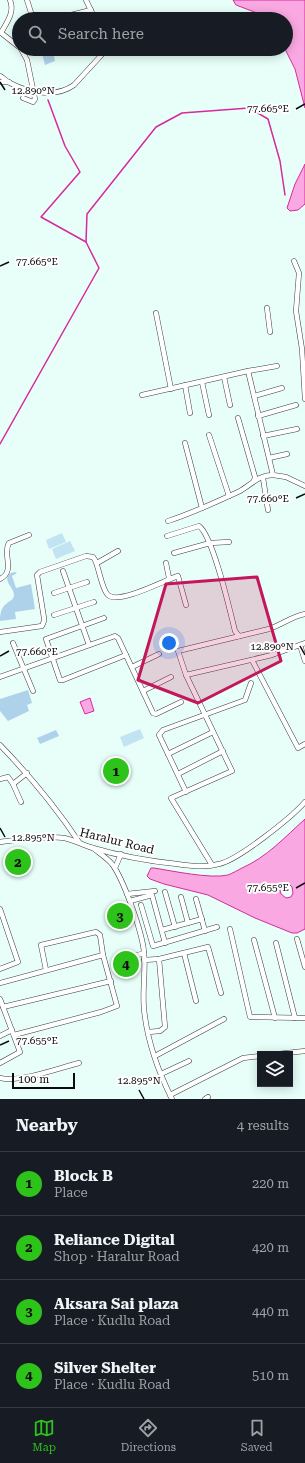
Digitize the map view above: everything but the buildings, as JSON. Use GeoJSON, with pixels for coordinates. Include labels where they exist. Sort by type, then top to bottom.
{"type":"FeatureCollection","features":[{"type":"Feature","properties":{"kind":"street"},"geometry":{"type":"LineString","coordinates":[[10,0],[12,11],[1,33],[12,42]]}},
{"type":"Feature","properties":{"kind":"street"},"geometry":{"type":"LineString","coordinates":[[27,0],[31,12]]}},
{"type":"Feature","properties":{"kind":"street"},"geometry":{"type":"LineString","coordinates":[[83,12],[91,10],[86,0]]}},
{"type":"Feature","properties":{"kind":"street"},"geometry":{"type":"LineString","coordinates":[[23,98],[34,101],[35,99],[25,56]]}},
{"type":"Feature","properties":{"kind":"street"},"geometry":{"type":"LineString","coordinates":[[0,77],[34,92],[60,92],[68,89],[74,84],[100,56]]}},
{"type":"Feature","properties":{"kind":"street"},"geometry":{"type":"LineString","coordinates":[[294,261],[299,273],[296,311],[302,349],[305,399]]}},
{"type":"Feature","properties":{"kind":"street"},"geometry":{"type":"LineString","coordinates":[[267,308],[270,332]]}},
{"type":"Feature","properties":{"kind":"street"},"geometry":{"type":"LineString","coordinates":[[156,313],[171,389]]}},
{"type":"Feature","properties":{"kind":"street"},"geometry":{"type":"LineString","coordinates":[[142,395],[248,371],[277,366]]}},
{"type":"Feature","properties":{"kind":"street"},"geometry":{"type":"LineString","coordinates":[[248,371],[273,475]]}},
{"type":"Feature","properties":{"kind":"street"},"geometry":{"type":"LineString","coordinates":[[224,377],[230,405]]}},
{"type":"Feature","properties":{"kind":"street"},"geometry":{"type":"LineString","coordinates":[[202,382],[209,415]]}},
{"type":"Feature","properties":{"kind":"street"},"geometry":{"type":"LineString","coordinates":[[185,386],[190,413]]}},
{"type":"Feature","properties":{"kind":"street"},"geometry":{"type":"LineString","coordinates":[[254,396],[282,388]]}},
{"type":"Feature","properties":{"kind":"street"},"geometry":{"type":"LineString","coordinates":[[258,416],[296,405]]}},
{"type":"Feature","properties":{"kind":"street"},"geometry":{"type":"LineString","coordinates":[[238,418],[255,477],[254,481]]}},
{"type":"Feature","properties":{"kind":"street"},"geometry":{"type":"LineString","coordinates":[[263,436],[297,429]]}},
{"type":"Feature","properties":{"kind":"street"},"geometry":{"type":"LineString","coordinates":[[210,435],[229,496]]}},
{"type":"Feature","properties":{"kind":"street"},"geometry":{"type":"LineString","coordinates":[[185,443],[202,508]]}},
{"type":"Feature","properties":{"kind":"street"},"geometry":{"type":"LineString","coordinates":[[269,458],[287,454]]}},
{"type":"Feature","properties":{"kind":"street"},"geometry":{"type":"LineString","coordinates":[[168,521],[242,490],[254,481],[273,475],[286,477],[305,486]]}},
{"type":"Feature","properties":{"kind":"street"},"geometry":{"type":"LineString","coordinates":[[263,478],[268,510]]}},
{"type":"Feature","properties":{"kind":"street"},"geometry":{"type":"LineString","coordinates":[[167,536],[199,526],[203,529],[210,544],[223,583],[235,631],[239,636]]}},
{"type":"Feature","properties":{"kind":"street"},"geometry":{"type":"LineString","coordinates":[[0,579],[6,574],[9,561],[6,550],[7,546],[9,543],[29,535]]}},
{"type":"Feature","properties":{"kind":"street"},"geometry":{"type":"LineString","coordinates":[[174,553],[210,544],[229,542]]}},
{"type":"Feature","properties":{"kind":"street"},"geometry":{"type":"LineString","coordinates":[[97,564],[118,551]]}},
{"type":"Feature","properties":{"kind":"street"},"geometry":{"type":"LineString","coordinates":[[0,632],[40,626],[44,623],[37,578],[38,573],[86,556],[93,557],[97,564],[107,594],[116,598],[155,586],[169,578],[178,576],[186,604]]}},
{"type":"Feature","properties":{"kind":"street"},"geometry":{"type":"LineString","coordinates":[[166,563],[169,578]]}},
{"type":"Feature","properties":{"kind":"street"},"geometry":{"type":"LineString","coordinates":[[63,571],[89,645]]}},
{"type":"Feature","properties":{"kind":"street"},"geometry":{"type":"LineString","coordinates":[[54,593],[88,582]]}},
{"type":"Feature","properties":{"kind":"street"},"geometry":{"type":"LineString","coordinates":[[54,615],[94,602]]}},
{"type":"Feature","properties":{"kind":"street"},"geometry":{"type":"LineString","coordinates":[[212,865],[171,798],[232,771],[186,675],[178,651],[269,629],[282,625],[297,616],[305,614]]}},
{"type":"Feature","properties":{"kind":"street"},"geometry":{"type":"LineString","coordinates":[[104,618],[46,640],[62,681],[126,655]]}},
{"type":"Feature","properties":{"kind":"street"},"geometry":{"type":"LineString","coordinates":[[0,677],[116,636],[155,714],[181,702]]}},
{"type":"Feature","properties":{"kind":"street"},"geometry":{"type":"LineString","coordinates":[[13,643],[33,691]]}},
{"type":"Feature","properties":{"kind":"street"},"geometry":{"type":"LineString","coordinates":[[186,675],[272,655],[305,644]]}},
{"type":"Feature","properties":{"kind":"street"},"geometry":{"type":"LineString","coordinates":[[300,645],[305,661]]}},
{"type":"Feature","properties":{"kind":"street"},"geometry":{"type":"LineString","coordinates":[[132,668],[159,654]]}},
{"type":"Feature","properties":{"kind":"street"},"geometry":{"type":"LineString","coordinates":[[252,660],[298,748],[305,744]]}},
{"type":"Feature","properties":{"kind":"street"},"geometry":{"type":"LineString","coordinates":[[143,691],[171,677]]}},
{"type":"Feature","properties":{"kind":"street"},"geometry":{"type":"LineString","coordinates":[[186,792],[159,733],[163,730],[245,700],[251,682]]}},
{"type":"Feature","properties":{"kind":"street"},"geometry":{"type":"LineString","coordinates":[[168,754],[213,732]]}},
{"type":"Feature","properties":{"kind":"street"},"geometry":{"type":"LineString","coordinates":[[0,745],[27,773],[60,813],[79,842]]}},
{"type":"Feature","properties":{"kind":"street"},"geometry":{"type":"LineString","coordinates":[[178,774],[223,751]]}},
{"type":"Feature","properties":{"kind":"street"},"geometry":{"type":"LineString","coordinates":[[13,784],[27,773]]}},
{"type":"Feature","properties":{"kind":"street"},"geometry":{"type":"LineString","coordinates":[[0,780],[8,777],[13,784],[21,802]]}},
{"type":"Feature","properties":{"kind":"street","name":"Haralur Road"},"geometry":{"type":"LineString","coordinates":[[0,842],[64,838],[146,861],[201,867],[220,864],[236,857],[278,826],[305,802]]}},
{"type":"Feature","properties":{"kind":"street"},"geometry":{"type":"LineString","coordinates":[[92,847],[115,868],[127,894],[141,936],[144,953],[143,997],[148,1032],[161,1074],[171,1097],[243,1058],[257,1056]]}},
{"type":"Feature","properties":{"kind":"street"},"geometry":{"type":"LineString","coordinates":[[115,868],[121,854]]}},
{"type":"Feature","properties":{"kind":"street"},"geometry":{"type":"LineString","coordinates":[[127,894],[155,891]]}},
{"type":"Feature","properties":{"kind":"street"},"geometry":{"type":"LineString","coordinates":[[165,892],[175,927]]}},
{"type":"Feature","properties":{"kind":"street"},"geometry":{"type":"LineString","coordinates":[[130,902],[152,895],[165,943]]}},
{"type":"Feature","properties":{"kind":"street"},"geometry":{"type":"LineString","coordinates":[[181,897],[188,923]]}},
{"type":"Feature","properties":{"kind":"street"},"geometry":{"type":"LineString","coordinates":[[196,899],[205,931]]}},
{"type":"Feature","properties":{"kind":"street"},"geometry":{"type":"LineString","coordinates":[[141,905],[153,946],[217,927]]}},
{"type":"Feature","properties":{"kind":"street"},"geometry":{"type":"LineString","coordinates":[[0,910],[18,962],[0,969]]}},
{"type":"Feature","properties":{"kind":"street"},"geometry":{"type":"LineString","coordinates":[[162,930],[202,919]]}},
{"type":"Feature","properties":{"kind":"street"},"geometry":{"type":"LineString","coordinates":[[230,929],[250,1017],[305,1018]]}},
{"type":"Feature","properties":{"kind":"street"},"geometry":{"type":"LineString","coordinates":[[0,1036],[117,1006],[103,955],[100,935],[96,932],[41,945],[46,970]]}},
{"type":"Feature","properties":{"kind":"street"},"geometry":{"type":"LineString","coordinates":[[297,939],[305,967]]}},
{"type":"Feature","properties":{"kind":"street"},"geometry":{"type":"LineString","coordinates":[[254,940],[275,1018]]}},
{"type":"Feature","properties":{"kind":"street"},"geometry":{"type":"LineString","coordinates":[[276,943],[295,1018]]}},
{"type":"Feature","properties":{"kind":"street"},"geometry":{"type":"LineString","coordinates":[[144,960],[159,959],[208,947],[221,993]]}},
{"type":"Feature","properties":{"kind":"street"},"geometry":{"type":"LineString","coordinates":[[135,956],[144,953]]}},
{"type":"Feature","properties":{"kind":"street"},"geometry":{"type":"LineString","coordinates":[[184,953],[196,1001]]}},
{"type":"Feature","properties":{"kind":"street"},"geometry":{"type":"LineString","coordinates":[[0,983],[103,955]]}},
{"type":"Feature","properties":{"kind":"street"},"geometry":{"type":"LineString","coordinates":[[148,1032],[160,1032],[165,1026],[159,959]]}},
{"type":"Feature","properties":{"kind":"street"},"geometry":{"type":"LineString","coordinates":[[3,1007],[111,981]]}},
{"type":"Feature","properties":{"kind":"street"},"geometry":{"type":"LineString","coordinates":[[0,1001],[20,1052],[0,1063]]}},
{"type":"Feature","properties":{"kind":"street"},"geometry":{"type":"LineString","coordinates":[[155,1056],[224,1019]]}},
{"type":"Feature","properties":{"kind":"street"},"geometry":{"type":"LineString","coordinates":[[293,1052],[305,1051]]}},
{"type":"Feature","properties":{"kind":"street"},"geometry":{"type":"LineString","coordinates":[[161,1074],[189,1061]]}},
{"type":"Feature","properties":{"kind":"street"},"geometry":{"type":"LineString","coordinates":[[0,1078],[6,1080],[29,1076],[79,1063]]}},
{"type":"Feature","properties":{"kind":"highlighted area"},"geometry":{"type":"Polygon","coordinates":[[[257,577],[281,661],[198,703],[138,680],[166,584],[257,577]]]}},
{"type":"Feature","properties":{"kind":"shaded area"},"geometry":{"type":"Polygon","coordinates":[[[233,0],[305,0],[305,108],[295,69],[288,56],[293,56],[293,12],[254,12],[236,5],[233,0]]]}},
{"type":"Feature","properties":{"kind":"shaded area"},"geometry":{"type":"Polygon","coordinates":[[[43,56],[54,56],[55,61],[45,65],[43,56]]]}},
{"type":"Feature","properties":{"kind":"shaded area"},"geometry":{"type":"Polygon","coordinates":[[[305,164],[305,204],[298,210],[290,211],[287,208],[295,184],[305,164]]]}},
{"type":"Feature","properties":{"kind":"shaded area"},"geometry":{"type":"Polygon","coordinates":[[[62,533],[66,542],[49,549],[46,540],[62,533]]]}},
{"type":"Feature","properties":{"kind":"shaded area"},"geometry":{"type":"Polygon","coordinates":[[[70,541],[75,551],[56,559],[52,549],[70,541]]]}},
{"type":"Feature","properties":{"kind":"shaded area"},"geometry":{"type":"Polygon","coordinates":[[[11,573],[17,573],[12,576],[16,588],[31,584],[35,609],[15,612],[16,619],[0,621],[3,607],[14,597],[7,578],[11,573]]]}},
{"type":"Feature","properties":{"kind":"shaded area"},"geometry":{"type":"Polygon","coordinates":[[[28,690],[32,703],[27,705],[29,711],[8,721],[0,711],[0,699],[28,690]]]}},
{"type":"Feature","properties":{"kind":"shaded area"},"geometry":{"type":"Polygon","coordinates":[[[90,698],[94,711],[85,714],[80,702],[90,698]]]}},
{"type":"Feature","properties":{"kind":"shaded area"},"geometry":{"type":"Polygon","coordinates":[[[140,729],[144,738],[124,747],[120,737],[140,729]]]}},
{"type":"Feature","properties":{"kind":"shaded area"},"geometry":{"type":"Polygon","coordinates":[[[56,730],[59,736],[40,744],[37,738],[56,730]]]}},
{"type":"Feature","properties":{"kind":"shaded area"},"geometry":{"type":"Polygon","coordinates":[[[305,819],[305,929],[297,933],[292,933],[255,918],[208,895],[164,884],[150,879],[147,876],[151,868],[212,876],[228,875],[260,858],[305,819]],[[284,884],[280,890],[281,894],[286,898],[291,897],[293,893],[292,887],[289,884],[284,884]]]}},
{"type":"Feature","properties":{"kind":"waterway"},"geometry":{"type":"LineString","coordinates":[[0,444],[99,268],[86,242],[41,217],[80,172],[65,146],[48,100]]}},
{"type":"Feature","properties":{"kind":"waterway"},"geometry":{"type":"LineString","coordinates":[[86,242],[87,214],[156,127],[182,113],[249,108],[268,119],[280,161],[285,195]]}},
{"type":"Feature","properties":{"kind":"place","name":"Block B"},"geometry":{"type":"Point","coordinates":[116,771]}},
{"type":"Feature","properties":{"kind":"place","name":"Reliance Digital"},"geometry":{"type":"Point","coordinates":[18,862]}},
{"type":"Feature","properties":{"kind":"place","name":"Aksara Sai plaza"},"geometry":{"type":"Point","coordinates":[120,916]}},
{"type":"Feature","properties":{"kind":"place","name":"Silver Shelter"},"geometry":{"type":"Point","coordinates":[126,964]}}]}
